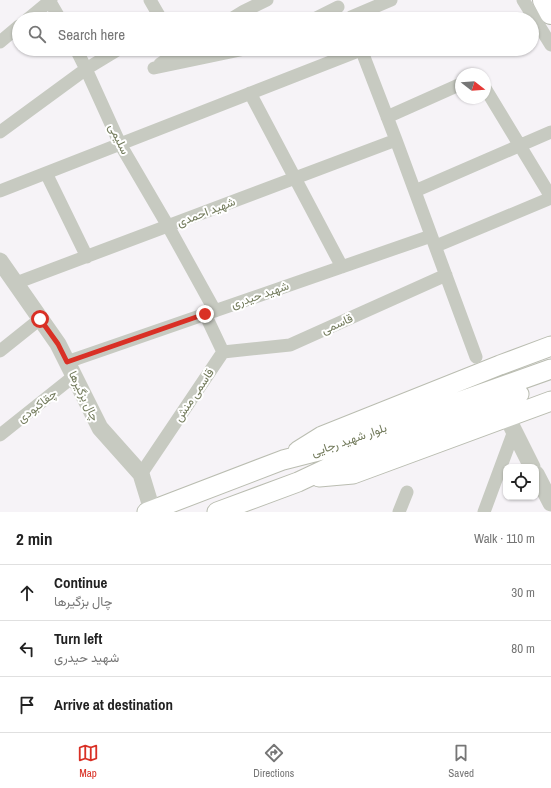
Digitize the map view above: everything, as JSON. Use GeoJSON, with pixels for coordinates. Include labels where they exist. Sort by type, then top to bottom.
{"type":"FeatureCollection","features":[{"type":"Feature","properties":{"kind":"highway"},"geometry":{"type":"LineString","coordinates":[[544,0],[551,12]]}},
{"type":"Feature","properties":{"kind":"main road"},"geometry":{"type":"LineString","coordinates":[[283,460],[322,436],[551,346]]}},
{"type":"Feature","properties":{"kind":"main road","name":"بلوار شهید رجایی"},"geometry":{"type":"LineString","coordinates":[[149,511],[283,460],[326,449],[551,369]]}},
{"type":"Feature","properties":{"kind":"main road","name":"بلوار شهید رجایی"},"geometry":{"type":"LineString","coordinates":[[217,512],[308,478],[349,458],[551,382]]}},
{"type":"Feature","properties":{"kind":"main road"},"geometry":{"type":"LineString","coordinates":[[308,478],[353,474],[510,424],[551,402]]}},
{"type":"Feature","properties":{"kind":"street"},"geometry":{"type":"LineString","coordinates":[[36,12],[50,0],[56,12]]}},
{"type":"Feature","properties":{"kind":"street"},"geometry":{"type":"LineString","coordinates":[[150,0],[157,12]]}},
{"type":"Feature","properties":{"kind":"street"},"geometry":{"type":"LineString","coordinates":[[242,12],[267,0]]}},
{"type":"Feature","properties":{"kind":"street"},"geometry":{"type":"LineString","coordinates":[[364,12],[391,0]]}},
{"type":"Feature","properties":{"kind":"street"},"geometry":{"type":"LineString","coordinates":[[523,0],[530,12]]}},
{"type":"Feature","properties":{"kind":"street"},"geometry":{"type":"LineString","coordinates":[[324,12],[336,3],[345,12]]}},
{"type":"Feature","properties":{"kind":"street"},"geometry":{"type":"LineString","coordinates":[[539,26],[551,45]]}},
{"type":"Feature","properties":{"kind":"street"},"geometry":{"type":"LineString","coordinates":[[0,42],[12,32]]}},
{"type":"Feature","properties":{"kind":"street","name":"سلیمی"},"geometry":{"type":"LineString","coordinates":[[80,56],[120,144],[168,226],[210,312]]}},
{"type":"Feature","properties":{"kind":"street"},"geometry":{"type":"LineString","coordinates":[[0,132],[86,68],[107,56]]}},
{"type":"Feature","properties":{"kind":"street"},"geometry":{"type":"LineString","coordinates":[[173,56],[154,68],[211,56]]}},
{"type":"Feature","properties":{"kind":"street"},"geometry":{"type":"LineString","coordinates":[[0,191],[343,56]]}},
{"type":"Feature","properties":{"kind":"street"},"geometry":{"type":"LineString","coordinates":[[364,56],[476,357]]}},
{"type":"Feature","properties":{"kind":"street"},"geometry":{"type":"LineString","coordinates":[[387,117],[455,87]]}},
{"type":"Feature","properties":{"kind":"street"},"geometry":{"type":"LineString","coordinates":[[250,93],[342,267]]}},
{"type":"Feature","properties":{"kind":"street"},"geometry":{"type":"LineString","coordinates":[[491,98],[551,198]]}},
{"type":"Feature","properties":{"kind":"street"},"geometry":{"type":"LineString","coordinates":[[415,191],[551,132]]}},
{"type":"Feature","properties":{"kind":"street","name":"شهید احمدی"},"geometry":{"type":"LineString","coordinates":[[16,284],[396,140]]}},
{"type":"Feature","properties":{"kind":"street"},"geometry":{"type":"LineString","coordinates":[[46,173],[87,257]]}},
{"type":"Feature","properties":{"kind":"street","name":"شهید حیدری"},"geometry":{"type":"LineString","coordinates":[[71,369],[210,312],[342,267],[433,241],[551,198]]}},
{"type":"Feature","properties":{"kind":"street","name":"چال بزگیرها"},"geometry":{"type":"LineString","coordinates":[[0,261],[58,344],[100,428],[141,474],[149,511]]}},
{"type":"Feature","properties":{"kind":"street","name":"قاسمی"},"geometry":{"type":"LineString","coordinates":[[223,352],[290,345],[446,275]]}},
{"type":"Feature","properties":{"kind":"street"},"geometry":{"type":"LineString","coordinates":[[210,312],[223,352]]}},
{"type":"Feature","properties":{"kind":"street"},"geometry":{"type":"LineString","coordinates":[[0,351],[40,319]]}},
{"type":"Feature","properties":{"kind":"street","name":"قاسمی منش"},"geometry":{"type":"LineString","coordinates":[[141,474],[223,352]]}},
{"type":"Feature","properties":{"kind":"street","name":"چقاکبودی"},"geometry":{"type":"LineString","coordinates":[[0,435],[71,369]]}},
{"type":"Feature","properties":{"kind":"street"},"geometry":{"type":"LineString","coordinates":[[510,424],[530,464]]}},
{"type":"Feature","properties":{"kind":"street"},"geometry":{"type":"LineString","coordinates":[[484,512],[510,424]]}},
{"type":"Feature","properties":{"kind":"street"},"geometry":{"type":"LineString","coordinates":[[539,480],[551,503]]}},
{"type":"Feature","properties":{"kind":"street"},"geometry":{"type":"LineString","coordinates":[[399,512],[407,492]]}},
{"type":"Feature","properties":{"kind":"route"},"geometry":{"type":"LineString","coordinates":[[40,319],[58,344],[67,362],[205,314]]}}]}
